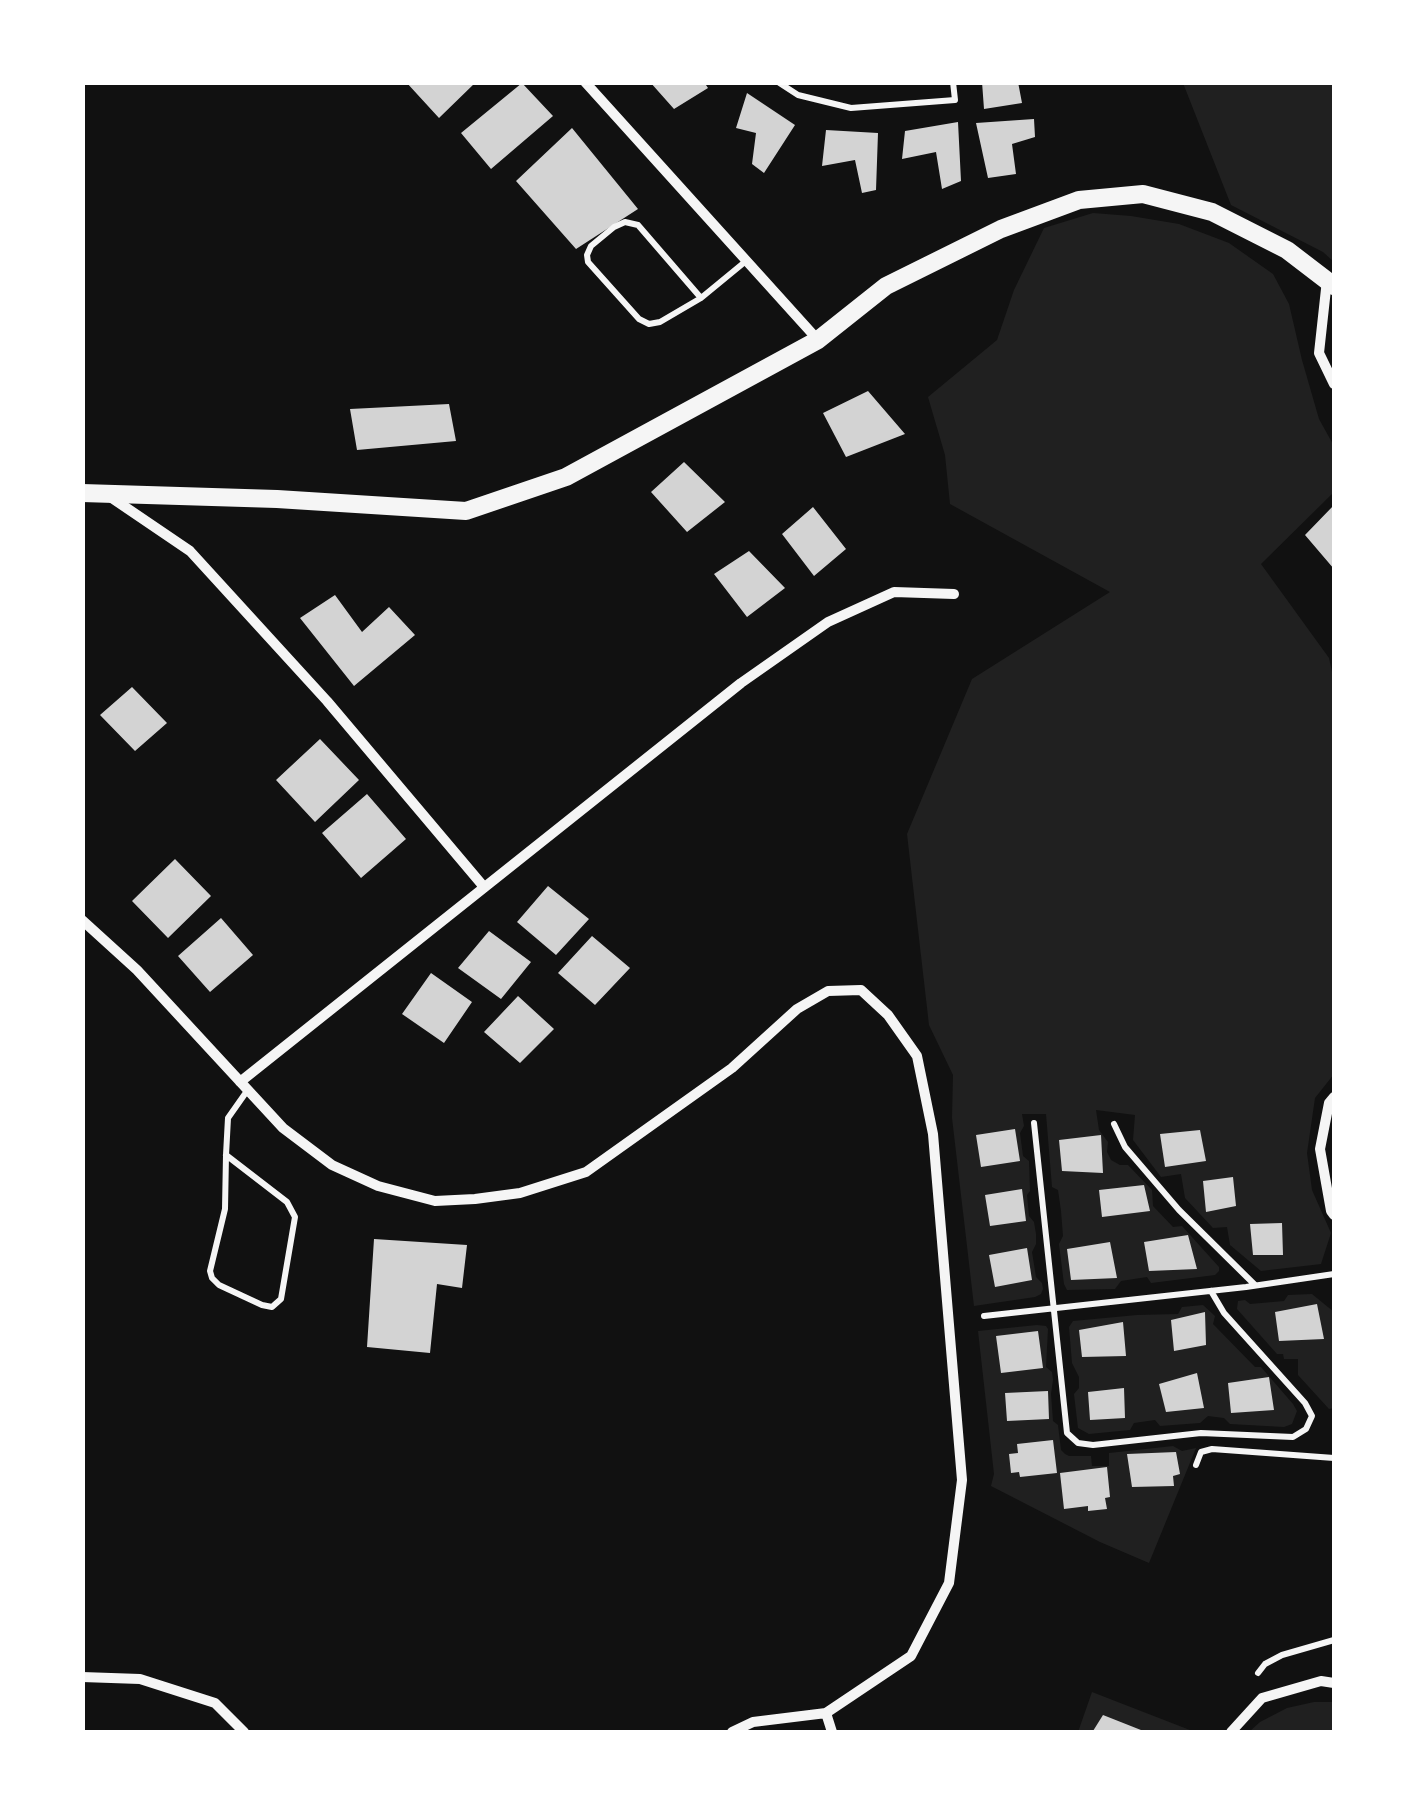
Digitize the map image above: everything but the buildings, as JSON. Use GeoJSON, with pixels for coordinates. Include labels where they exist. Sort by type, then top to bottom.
{"type":"FeatureCollection","features":[{"type":"Feature","properties":{"kind":"street"},"geometry":{"type":"LineString","coordinates":[[584,82],[818,340]]}},
{"type":"Feature","properties":{"kind":"street"},"geometry":{"type":"LineString","coordinates":[[82,493],[466,512],[566,476],[818,340],[886,286],[1001,229],[1079,200],[1143,194],[1212,212],[1287,250],[1331,283],[1319,353],[1334,384]]}},
{"type":"Feature","properties":{"kind":"street"},"geometry":{"type":"LineString","coordinates":[[104,493],[190,551],[327,701],[484,886]]}},
{"type":"Feature","properties":{"kind":"street"},"geometry":{"type":"LineString","coordinates":[[243,1086],[484,886],[742,684],[828,622],[894,592],[954,594]]}},
{"type":"Feature","properties":{"kind":"street"},"geometry":{"type":"LineString","coordinates":[[82,920],[136,970],[284,1128],[348,1172],[378,1186],[435,1201],[520,1194],[586,1172],[732,1068],[797,1010],[828,991],[861,990],[888,1015],[917,1056],[933,1134],[962,1480],[949,1583],[911,1656],[826,1713],[753,1722],[732,1732]]}},
{"type":"Feature","properties":{"kind":"street"},"geometry":{"type":"LineString","coordinates":[[1334,1097],[1329,1103],[1320,1149],[1334,1214]]}},
{"type":"Feature","properties":{"kind":"street"},"geometry":{"type":"LineString","coordinates":[[82,1677],[140,1679],[215,1703],[244,1732]]}},
{"type":"Feature","properties":{"kind":"street"},"geometry":{"type":"LineString","coordinates":[[1231,1732],[1262,1698],[1321,1681],[1334,1683]]}},
{"type":"Feature","properties":{"kind":"street"},"geometry":{"type":"LineString","coordinates":[[826,1713],[832,1732]]}},
{"type":"Feature","properties":{"kind":"lane"},"geometry":{"type":"LineString","coordinates":[[778,82],[798,95],[851,108],[954,100],[953,82]]}},
{"type":"Feature","properties":{"kind":"lane"},"geometry":{"type":"LineString","coordinates":[[701,298],[638,225],[625,222],[614,226],[591,246],[587,255],[588,262],[639,319],[649,324],[660,322],[701,298],[746,261]]}},
{"type":"Feature","properties":{"kind":"lane"},"geometry":{"type":"LineString","coordinates":[[226,1155],[287,1202],[295,1217],[281,1299],[272,1307],[219,1285],[210,1271],[225,1208],[226,1155],[228,1118],[243,1086]]}},
{"type":"Feature","properties":{"kind":"lane"},"geometry":{"type":"LineString","coordinates":[[1034,1123],[1067,1433],[1078,1443],[1093,1445],[1202,1432],[1293,1438],[1306,1429],[1312,1416],[1305,1403],[1224,1313],[1211,1291]]}},
{"type":"Feature","properties":{"kind":"lane"},"geometry":{"type":"LineString","coordinates":[[1114,1124],[1125,1147],[1179,1210],[1256,1286]]}},
{"type":"Feature","properties":{"kind":"lane"},"geometry":{"type":"LineString","coordinates":[[984,1316],[1334,1274]]}},
{"type":"Feature","properties":{"kind":"lane"},"geometry":{"type":"LineString","coordinates":[[1196,1464],[1201,1452],[1212,1449],[1334,1458]]}},
{"type":"Feature","properties":{"kind":"lane"},"geometry":{"type":"LineString","coordinates":[[1258,1673],[1282,1654],[1334,1640]]}},
{"type":"Feature","properties":{"kind":"shaded area"},"geometry":{"type":"Polygon","coordinates":[[[1183,83],[1334,83],[1334,262],[1323,252],[1231,205],[1183,83]]]}},
{"type":"Feature","properties":{"kind":"shaded area"},"geometry":{"type":"Polygon","coordinates":[[[1093,213],[1179,224],[1229,243],[1273,274],[1289,304],[1319,419],[1334,446],[1334,492],[1261,564],[1329,658],[1334,681],[1334,1074],[1315,1098],[1307,1153],[1312,1190],[1331,1233],[1321,1264],[1261,1271],[1230,1245],[1227,1227],[1213,1228],[1185,1198],[1181,1174],[1161,1177],[1133,1140],[1135,1115],[1096,1110],[1111,1160],[1128,1165],[1152,1190],[1153,1206],[1173,1227],[1182,1226],[1219,1271],[1215,1275],[1151,1283],[1147,1277],[1121,1281],[1115,1289],[1067,1290],[1059,1244],[1063,1236],[1061,1211],[1058,1190],[1052,1187],[1046,1114],[1022,1114],[1023,1156],[1029,1161],[1029,1216],[1036,1234],[1032,1252],[1036,1277],[1043,1289],[1035,1297],[974,1306],[952,1118],[953,1075],[929,1025],[907,834],[972,679],[1110,592],[950,504],[945,455],[928,397],[997,340],[1014,290],[1044,228],[1093,213]]]}},
{"type":"Feature","properties":{"kind":"shaded area"},"geometry":{"type":"Polygon","coordinates":[[[1312,1294],[1334,1312],[1334,1408],[1329,1409],[1298,1375],[1298,1359],[1284,1359],[1283,1354],[1277,1354],[1237,1309],[1238,1301],[1284,1301],[1288,1295],[1312,1294]]]}},
{"type":"Feature","properties":{"kind":"shaded area"},"geometry":{"type":"Polygon","coordinates":[[[1203,1305],[1215,1316],[1213,1324],[1255,1367],[1261,1367],[1293,1404],[1297,1411],[1292,1424],[1230,1424],[1224,1418],[1208,1416],[1200,1423],[1160,1426],[1155,1420],[1134,1423],[1130,1430],[1089,1434],[1078,1428],[1074,1394],[1079,1388],[1079,1377],[1072,1363],[1069,1327],[1073,1321],[1178,1314],[1182,1307],[1203,1305]]]}},
{"type":"Feature","properties":{"kind":"shaded area"},"geometry":{"type":"Polygon","coordinates":[[[1037,1325],[1048,1329],[1046,1367],[1052,1372],[1053,1421],[1058,1425],[1065,1454],[1091,1456],[1092,1466],[1109,1466],[1109,1453],[1173,1446],[1182,1451],[1196,1448],[1149,1563],[991,1486],[994,1474],[978,1331],[1037,1325]]]}},
{"type":"Feature","properties":{"kind":"shaded area"},"geometry":{"type":"Polygon","coordinates":[[[1092,1692],[1195,1732],[1078,1732],[1092,1692]]]}},
{"type":"Feature","properties":{"kind":"shaded area"},"geometry":{"type":"Polygon","coordinates":[[[1334,1702],[1334,1732],[1249,1732],[1287,1708],[1334,1702]]]}}]}
